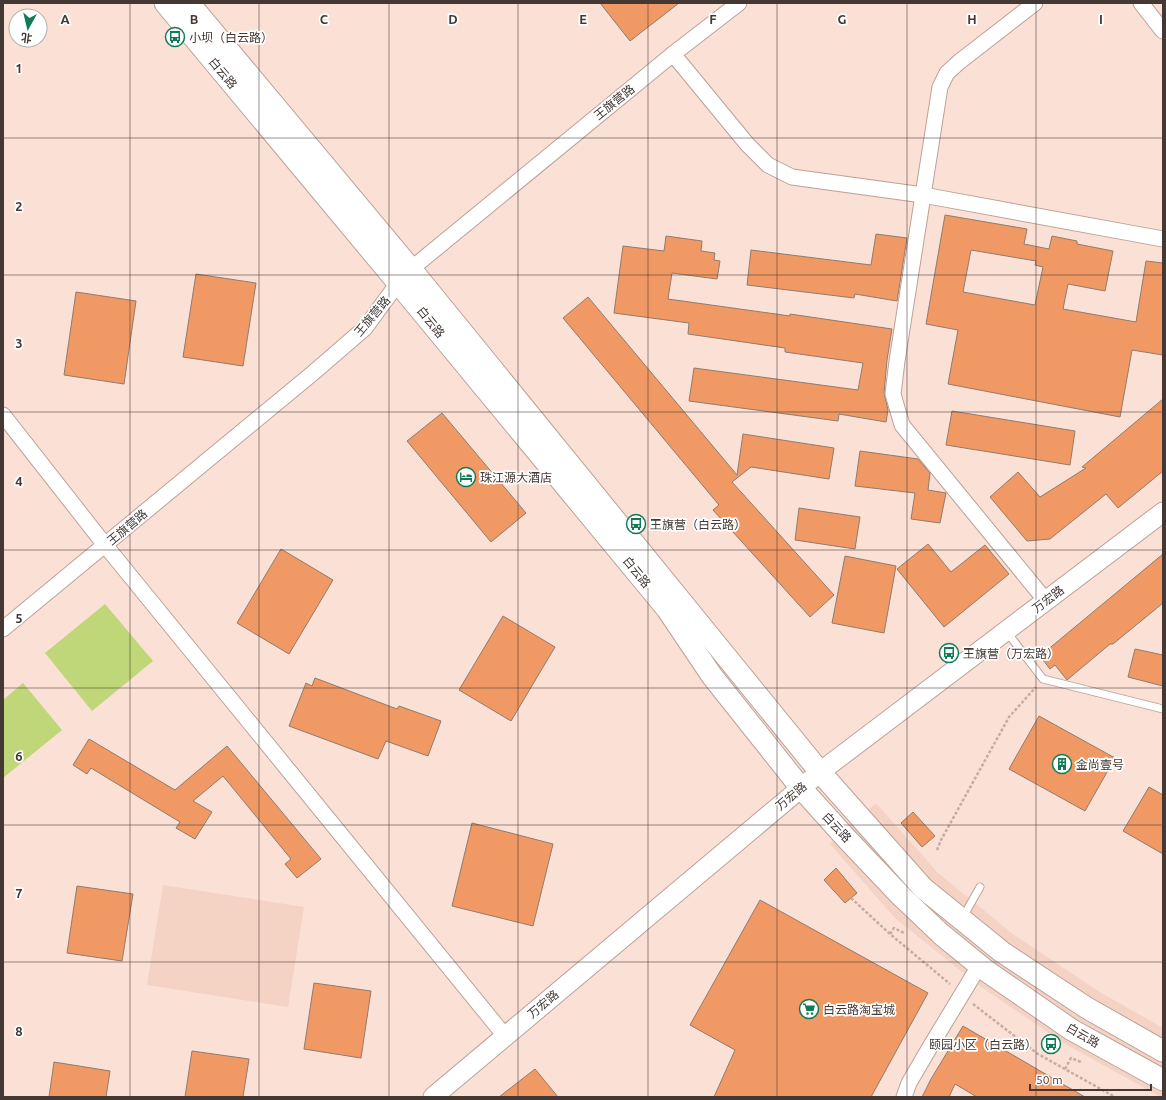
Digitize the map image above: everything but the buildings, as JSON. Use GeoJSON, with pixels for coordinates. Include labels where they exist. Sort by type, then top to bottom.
{"type":"FeatureCollection","features":[{"type":"Feature","properties":{"kind":"main road","name":"白云路"},"geometry":{"type":"LineString","coordinates":[[165,3],[405,276],[820,772],[924,888],[1002,952],[1087,1008],[1163,1051]]}},
{"type":"Feature","properties":{"kind":"main road","name":"白云路"},"geometry":{"type":"LineString","coordinates":[[190,3],[667,610],[712,676],[801,788],[845,837],[902,897],[941,934],[979,966],[1072,1030],[1163,1080]]}},
{"type":"Feature","properties":{"kind":"street","name":"王旗营路"},"geometry":{"type":"LineString","coordinates":[[3,628],[314,373],[365,328],[405,276],[673,54],[739,3]]}},
{"type":"Feature","properties":{"kind":"street"},"geometry":{"type":"LineString","coordinates":[[1035,3],[959,62],[947,73],[940,87],[893,394],[902,425],[1046,601]]}},
{"type":"Feature","properties":{"kind":"street"},"geometry":{"type":"LineString","coordinates":[[1141,3],[1163,31]]}},
{"type":"Feature","properties":{"kind":"street"},"geometry":{"type":"LineString","coordinates":[[673,54],[747,144],[768,165],[792,177],[923,195],[1163,239]]}},
{"type":"Feature","properties":{"kind":"street"},"geometry":{"type":"LineString","coordinates":[[3,415],[105,545],[505,1036]]}},
{"type":"Feature","properties":{"kind":"street","name":"万宏路"},"geometry":{"type":"LineString","coordinates":[[433,1097],[820,772],[1163,512]]}},
{"type":"Feature","properties":{"kind":"street"},"geometry":{"type":"LineString","coordinates":[[904,1097],[909,1083],[979,966]]}},
{"type":"Feature","properties":{"kind":"lane"},"geometry":{"type":"LineString","coordinates":[[1006,631],[1043,679],[1163,709]]}},
{"type":"Feature","properties":{"kind":"lane"},"geometry":{"type":"LineString","coordinates":[[962,919],[980,887]]}},
{"type":"Feature","properties":{"kind":"path"},"geometry":{"type":"LineString","coordinates":[[937,850],[941,840],[1009,717],[1043,679]]}},
{"type":"Feature","properties":{"kind":"path"},"geometry":{"type":"LineString","coordinates":[[851,898],[890,934],[952,986]]}},
{"type":"Feature","properties":{"kind":"path"},"geometry":{"type":"LineString","coordinates":[[890,934],[894,928],[904,933]]}},
{"type":"Feature","properties":{"kind":"path"},"geometry":{"type":"LineString","coordinates":[[970,1002],[1038,1054],[1115,1097]]}},
{"type":"Feature","properties":{"kind":"path"},"geometry":{"type":"LineString","coordinates":[[1065,1069],[1071,1058],[1081,1062]]}},
{"type":"Feature","properties":{"kind":"shaded area"},"geometry":{"type":"Polygon","coordinates":[[[876,803],[938,873],[1014,935],[1098,991],[1163,1028],[1163,1097],[1065,1044],[977,984],[895,918],[830,844],[876,803]]]}},
{"type":"Feature","properties":{"kind":"shaded area"},"geometry":{"type":"Polygon","coordinates":[[[163,885],[304,907],[288,1007],[147,985],[163,885]]]}},
{"type":"Feature","properties":{"kind":"green space"},"geometry":{"type":"Polygon","coordinates":[[[105,604],[153,661],[92,711],[45,653],[105,604]]]}},
{"type":"Feature","properties":{"kind":"green space"},"geometry":{"type":"Polygon","coordinates":[[[23,683],[62,730],[3,778],[3,700],[23,683]]]}},
{"type":"Feature","properties":{"kind":"place","name":"小坝（白云路）"},"geometry":{"type":"Point","coordinates":[175,37]}},
{"type":"Feature","properties":{"kind":"place","name":"珠江源大酒店"},"geometry":{"type":"Point","coordinates":[466,477]}},
{"type":"Feature","properties":{"kind":"place","name":"王旗营（白云路）"},"geometry":{"type":"Point","coordinates":[636,524]}},
{"type":"Feature","properties":{"kind":"place","name":"王旗营（万宏路）"},"geometry":{"type":"Point","coordinates":[949,653]}},
{"type":"Feature","properties":{"kind":"place","name":"金尚壹号"},"geometry":{"type":"Point","coordinates":[1062,764]}},
{"type":"Feature","properties":{"kind":"place","name":"白云路淘宝城"},"geometry":{"type":"Point","coordinates":[809,1009]}},
{"type":"Feature","properties":{"kind":"place","name":"颐园小区（白云路）"},"geometry":{"type":"Point","coordinates":[1051,1044]}}]}
